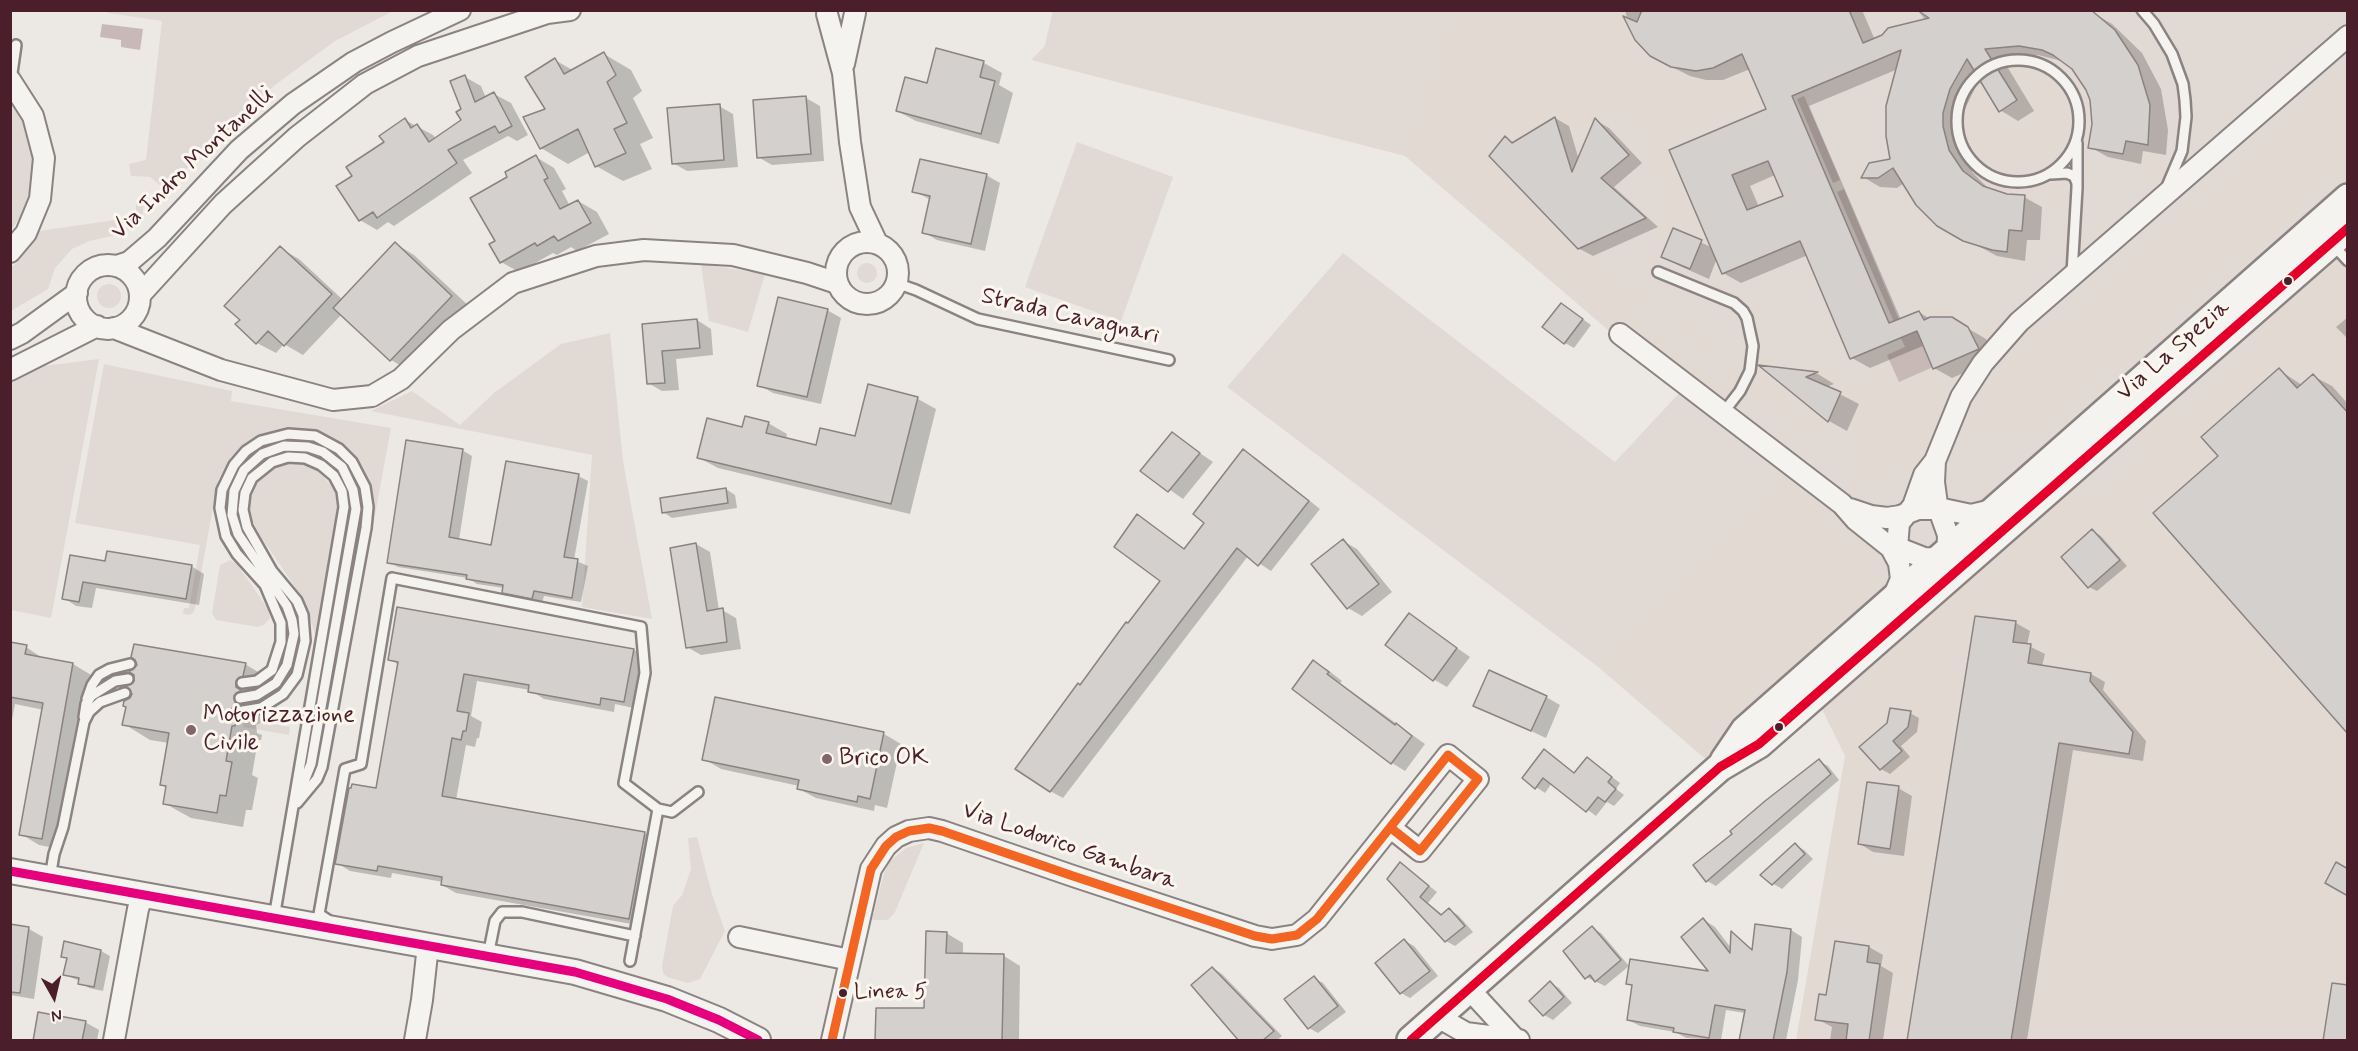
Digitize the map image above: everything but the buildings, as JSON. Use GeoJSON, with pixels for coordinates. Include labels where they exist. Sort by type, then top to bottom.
{"type":"FeatureCollection","features":[{"type":"Feature","properties":{"kind":"main road","name":"Via La Spezia"},"geometry":{"type":"LineString","coordinates":[[1411,1041],[1720,767],[1759,744],[1895,611],[2011,509],[2267,292],[2335,239],[2348,198]]}},
{"type":"Feature","properties":{"kind":"main road","name":"Via La Spezia"},"geometry":{"type":"LineString","coordinates":[[1895,611],[1931,542],[2011,509],[2151,400],[2267,292]]}},
{"type":"Feature","properties":{"kind":"street","name":"Via Indro Montanelli"},"geometry":{"type":"LineString","coordinates":[[117,266],[129,262],[157,238],[239,150],[293,104],[354,62],[460,10]]}},
{"type":"Feature","properties":{"kind":"street","name":"Via Indro Montanelli"},"geometry":{"type":"LineString","coordinates":[[140,296],[223,204],[297,137],[365,84],[418,56],[547,13],[570,10]]}},
{"type":"Feature","properties":{"kind":"street"},"geometry":{"type":"LineString","coordinates":[[857,12],[845,16],[823,12],[843,73],[850,141],[861,209],[877,243]]}},
{"type":"Feature","properties":{"kind":"street"},"geometry":{"type":"LineString","coordinates":[[843,73],[847,44],[857,12]]}},
{"type":"Feature","properties":{"kind":"street","name":"Via La Spezia"},"geometry":{"type":"LineString","coordinates":[[1908,516],[1932,474],[1957,406],[1976,372],[2010,331],[2348,36]]}},
{"type":"Feature","properties":{"kind":"street"},"geometry":{"type":"LineString","coordinates":[[10,252],[26,233],[40,199],[44,158],[33,116],[11,80]]}},
{"type":"Feature","properties":{"kind":"street"},"geometry":{"type":"LineString","coordinates":[[852,245],[861,209]]}},
{"type":"Feature","properties":{"kind":"street"},"geometry":{"type":"LineString","coordinates":[[861,242],[877,243],[886,248],[897,265],[896,283],[891,293],[883,299],[865,304],[848,298],[837,283],[836,266],[845,250],[852,245],[861,242]]}},
{"type":"Feature","properties":{"kind":"street"},"geometry":{"type":"LineString","coordinates":[[10,370],[105,327],[130,320],[136,313],[140,296],[138,285],[133,277],[126,270],[117,266],[96,268],[80,282],[77,303],[81,313],[105,327],[221,370],[333,400],[372,396],[401,379],[451,330],[513,283],[596,256],[644,250],[733,255],[807,273],[837,283]]}},
{"type":"Feature","properties":{"kind":"street"},"geometry":{"type":"LineString","coordinates":[[10,339],[22,333],[77,293]]}},
{"type":"Feature","properties":{"kind":"street"},"geometry":{"type":"LineString","coordinates":[[1620,334],[1842,504]]}},
{"type":"Feature","properties":{"kind":"street"},"geometry":{"type":"LineString","coordinates":[[1931,542],[1940,501],[1932,474]]}},
{"type":"Feature","properties":{"kind":"street","name":"Via La Spezia"},"geometry":{"type":"LineString","coordinates":[[1842,504],[1856,520],[1879,538],[1931,542]]}},
{"type":"Feature","properties":{"kind":"street","name":"Via La Spezia"},"geometry":{"type":"LineString","coordinates":[[1842,504],[1879,517],[1908,516],[1931,542]]}},
{"type":"Feature","properties":{"kind":"street","name":"Via La Spezia"},"geometry":{"type":"LineString","coordinates":[[1895,611],[1900,584],[1931,542],[1977,514],[2011,509]]}},
{"type":"Feature","properties":{"kind":"street","name":"Via La Spezia"},"geometry":{"type":"LineString","coordinates":[[1908,516],[1931,542]]}},
{"type":"Feature","properties":{"kind":"street","name":"Via Lodovico Gambara"},"geometry":{"type":"LineString","coordinates":[[832,1041],[874,862],[891,841],[902,834],[929,828],[942,831],[1083,880],[1272,939],[1297,935],[1311,926],[1448,755],[1478,779],[1420,851],[1391,828]]}},
{"type":"Feature","properties":{"kind":"street"},"geometry":{"type":"LineString","coordinates":[[10,871],[574,972],[631,987],[701,1012],[758,1041]]}},
{"type":"Feature","properties":{"kind":"street"},"geometry":{"type":"LineString","coordinates":[[114,1041],[138,909],[144,895]]}},
{"type":"Feature","properties":{"kind":"street"},"geometry":{"type":"LineString","coordinates":[[739,937],[850,960]]}},
{"type":"Feature","properties":{"kind":"street"},"geometry":{"type":"LineString","coordinates":[[415,1041],[428,945]]}},
{"type":"Feature","properties":{"kind":"street"},"geometry":{"type":"LineString","coordinates":[[1469,989],[1517,1040]]}},
{"type":"Feature","properties":{"kind":"street"},"geometry":{"type":"LineString","coordinates":[[1438,1017],[1466,1033],[1517,1040]]}},
{"type":"Feature","properties":{"kind":"lane"},"geometry":{"type":"LineString","coordinates":[[2137,220],[2164,190],[2175,172],[2182,151],[2186,117],[2183,84],[2178,69],[2164,39],[2142,10]]}},
{"type":"Feature","properties":{"kind":"lane"},"geometry":{"type":"LineString","coordinates":[[11,80],[16,45]]}},
{"type":"Feature","properties":{"kind":"lane"},"geometry":{"type":"LineString","coordinates":[[2065,282],[2073,267],[2078,188],[2076,153],[2079,111],[2072,92],[2060,76],[2044,65],[2025,59],[2005,60],[1986,68],[1971,80],[1961,98],[1956,118],[1959,139],[1968,157],[1983,172],[2002,180],[2023,182],[2053,173],[2067,173],[2076,179],[2078,188]]}},
{"type":"Feature","properties":{"kind":"lane"},"geometry":{"type":"LineString","coordinates":[[2043,177],[2067,158],[2079,130]]}},
{"type":"Feature","properties":{"kind":"lane"},"geometry":{"type":"LineString","coordinates":[[1658,272],[1734,303],[1747,318],[1753,346],[1750,370],[1744,384],[1723,413]]}},
{"type":"Feature","properties":{"kind":"lane","name":"Strada Cavagnari"},"geometry":{"type":"LineString","coordinates":[[896,283],[978,319],[1169,360]]}},
{"type":"Feature","properties":{"kind":"lane"},"geometry":{"type":"LineString","coordinates":[[242,683],[257,681],[272,670],[281,642],[281,623],[265,585],[237,554],[226,537],[221,517],[222,490],[234,465],[246,451],[261,441],[288,434],[315,436],[332,444],[352,462],[365,487],[368,507],[322,767],[319,776],[301,796],[294,810]]}},
{"type":"Feature","properties":{"kind":"lane"},"geometry":{"type":"LineString","coordinates":[[240,698],[264,692],[280,678],[290,658],[293,627],[287,606],[238,534],[232,516],[234,492],[244,470],[262,454],[284,446],[308,447],[330,456],[342,467],[353,490],[356,509],[311,764],[294,810]]}},
{"type":"Feature","properties":{"kind":"lane"},"geometry":{"type":"LineString","coordinates":[[237,712],[261,708],[284,694],[297,675],[304,641],[304,624],[300,608],[292,594],[272,571],[247,527],[243,510],[245,493],[252,478],[272,462],[288,457],[305,458],[321,465],[334,476],[342,491],[344,507],[274,918]]}},
{"type":"Feature","properties":{"kind":"lane"},"geometry":{"type":"LineString","coordinates":[[343,929],[319,914],[345,769],[361,764],[392,578],[641,627],[645,673],[624,783],[658,809],[672,812],[698,792]]}},
{"type":"Feature","properties":{"kind":"lane"},"geometry":{"type":"LineString","coordinates":[[50,878],[55,850],[63,827],[86,704],[92,685],[99,675],[120,665],[130,664]]}},
{"type":"Feature","properties":{"kind":"lane"},"geometry":{"type":"LineString","coordinates":[[86,704],[91,696],[101,689],[115,681],[128,679]]}},
{"type":"Feature","properties":{"kind":"lane"},"geometry":{"type":"LineString","coordinates":[[80,734],[89,712],[100,702],[125,693]]}},
{"type":"Feature","properties":{"kind":"lane"},"geometry":{"type":"LineString","coordinates":[[630,962],[658,809]]}},
{"type":"Feature","properties":{"kind":"lane"},"geometry":{"type":"LineString","coordinates":[[488,956],[495,921],[502,912],[522,912],[635,936]]}},
{"type":"Feature","properties":{"kind":"shaded area"},"geometry":{"type":"Polygon","coordinates":[[[108,10],[393,11],[335,41],[275,85],[179,176],[160,185],[150,177],[131,176],[129,164],[146,160],[162,21],[108,13],[108,10]]]}},
{"type":"Feature","properties":{"kind":"shaded area"},"geometry":{"type":"Polygon","coordinates":[[[1053,10],[1448,11],[1404,150],[1042,58],[1053,10]]]}},
{"type":"Feature","properties":{"kind":"shaded area"},"geometry":{"type":"Polygon","coordinates":[[[1066,10],[2347,11],[2347,1040],[1796,1040],[1845,756],[1815,695],[1723,774],[1597,666],[1783,480],[1405,156],[1031,60],[1061,30],[1066,10]]]}},
{"type":"Feature","properties":{"kind":"shaded area"},"geometry":{"type":"Polygon","coordinates":[[[1867,11],[1917,11],[1922,12],[1926,18],[1919,25],[1888,28],[1883,34],[1872,39],[1871,23],[1867,11]]]}},
{"type":"Feature","properties":{"kind":"shaded area"},"geometry":{"type":"Polygon","coordinates":[[[2100,11],[2130,11],[2147,29],[2161,50],[2172,74],[2177,99],[2178,125],[2174,150],[2153,146],[2154,101],[2145,69],[2129,39],[2100,11]]]}},
{"type":"Feature","properties":{"kind":"shaded area"},"geometry":{"type":"Polygon","coordinates":[[[2152,11],[2347,11],[2347,24],[2194,157],[2189,153],[2194,114],[2188,75],[2174,41],[2152,11]]]}},
{"type":"Feature","properties":{"kind":"shaded area"},"geometry":{"type":"Polygon","coordinates":[[[102,24],[143,29],[140,50],[121,47],[121,40],[100,37],[102,24]]]}},
{"type":"Feature","properties":{"kind":"shaded area"},"geometry":{"type":"Polygon","coordinates":[[[1901,47],[1888,73],[1881,103],[1881,132],[1886,161],[1870,163],[1860,171],[1829,98],[1853,83],[1861,75],[1866,64],[1901,47]]]}},
{"type":"Feature","properties":{"kind":"shaded area"},"geometry":{"type":"Polygon","coordinates":[[[2347,48],[2347,64],[2048,328],[2036,325],[2037,319],[2347,48]]]}},
{"type":"Feature","properties":{"kind":"shaded area"},"geometry":{"type":"Polygon","coordinates":[[[1815,91],[1851,175],[1841,179],[1805,96],[1815,91]]]}},
{"type":"Feature","properties":{"kind":"shaded area"},"geometry":{"type":"Polygon","coordinates":[[[1804,96],[1840,180],[1833,183],[1797,99],[1804,96]]]}},
{"type":"Feature","properties":{"kind":"shaded area"},"geometry":{"type":"Polygon","coordinates":[[[10,104],[22,120],[35,160],[28,205],[11,230],[10,104]]]}},
{"type":"Feature","properties":{"kind":"shaded area"},"geometry":{"type":"Polygon","coordinates":[[[1594,105],[1637,131],[1666,214],[1638,272],[1731,310],[1743,327],[1747,353],[1730,351],[1713,341],[1634,280],[1628,293],[1615,283],[1597,240],[1646,218],[1601,178],[1615,167],[1636,160],[1594,105]]]}},
{"type":"Feature","properties":{"kind":"shaded area"},"geometry":{"type":"Polygon","coordinates":[[[1077,142],[1173,177],[1121,321],[1025,287],[1077,142]]]}},
{"type":"Feature","properties":{"kind":"shaded area"},"geometry":{"type":"Polygon","coordinates":[[[2089,148],[2122,154],[2121,164],[2146,192],[2089,243],[2084,237],[2089,148]]]}},
{"type":"Feature","properties":{"kind":"shaded area"},"geometry":{"type":"Polygon","coordinates":[[[2347,167],[2347,173],[2058,430],[2050,430],[2347,167]]]}},
{"type":"Feature","properties":{"kind":"shaded area"},"geometry":{"type":"Polygon","coordinates":[[[1890,170],[1912,208],[1946,238],[1985,254],[2007,258],[2028,257],[2024,300],[1991,329],[1955,307],[1942,306],[1931,309],[1928,305],[1917,305],[1864,180],[1878,178],[1890,170]]]}},
{"type":"Feature","properties":{"kind":"shaded area"},"geometry":{"type":"Polygon","coordinates":[[[1855,184],[1874,230],[1865,236],[1845,189],[1855,184]]]}},
{"type":"Feature","properties":{"kind":"shaded area"},"geometry":{"type":"Polygon","coordinates":[[[1844,189],[1899,320],[1913,321],[1933,367],[1899,382],[1887,355],[1905,347],[1837,192],[1844,189]]]}},
{"type":"Feature","properties":{"kind":"shaded area"},"geometry":{"type":"Polygon","coordinates":[[[144,202],[142,220],[121,234],[89,241],[72,249],[55,268],[48,289],[11,311],[11,267],[17,263],[39,231],[136,217],[136,203],[144,202]]]}},
{"type":"Feature","properties":{"kind":"shaded area"},"geometry":{"type":"Polygon","coordinates":[[[2038,205],[2067,207],[2064,259],[2062,267],[2030,296],[2038,205]]]}},
{"type":"Feature","properties":{"kind":"shaded area"},"geometry":{"type":"Polygon","coordinates":[[[1878,241],[1912,319],[1902,323],[1868,243],[1878,241]]]}},
{"type":"Feature","properties":{"kind":"shaded area"},"geometry":{"type":"Polygon","coordinates":[[[1704,245],[1717,277],[1724,278],[1798,247],[1847,363],[1851,364],[1873,355],[1879,368],[1853,385],[1830,363],[1760,354],[1757,324],[1746,299],[1659,263],[1661,257],[1690,269],[1700,246],[1704,245]]]}},
{"type":"Feature","properties":{"kind":"shaded area"},"geometry":{"type":"Polygon","coordinates":[[[1343,253],[1615,462],[1682,390],[1784,481],[1597,666],[1227,387],[1343,253]]]}},
{"type":"Feature","properties":{"kind":"shaded area"},"geometry":{"type":"Polygon","coordinates":[[[863,263],[871,263],[877,269],[877,277],[871,283],[863,283],[857,277],[857,269],[863,263]]]}},
{"type":"Feature","properties":{"kind":"shaded area"},"geometry":{"type":"Polygon","coordinates":[[[701,264],[765,274],[748,332],[709,321],[701,264]]]}},
{"type":"Feature","properties":{"kind":"shaded area"},"geometry":{"type":"Polygon","coordinates":[[[109,284],[117,288],[121,296],[117,304],[109,308],[101,304],[97,296],[101,288],[109,284]]]}},
{"type":"Feature","properties":{"kind":"shaded area"},"geometry":{"type":"Polygon","coordinates":[[[1641,304],[1711,360],[1746,364],[1737,374],[1726,365],[1716,377],[1634,313],[1641,304]]]}},
{"type":"Feature","properties":{"kind":"shaded area"},"geometry":{"type":"Polygon","coordinates":[[[610,333],[623,461],[652,619],[582,607],[592,455],[371,411],[412,391],[460,425],[494,393],[561,344],[610,333]]]}},
{"type":"Feature","properties":{"kind":"shaded area"},"geometry":{"type":"Polygon","coordinates":[[[2249,334],[2258,344],[2186,407],[2178,397],[2249,334]]]}},
{"type":"Feature","properties":{"kind":"shaded area"},"geometry":{"type":"Polygon","coordinates":[[[2018,344],[2034,345],[2033,351],[2022,351],[1979,388],[1987,400],[1974,393],[2004,353],[2018,344]]]}},
{"type":"Feature","properties":{"kind":"shaded area"},"geometry":{"type":"Polygon","coordinates":[[[99,359],[51,618],[11,610],[10,380],[44,366],[99,359]]]}},
{"type":"Feature","properties":{"kind":"shaded area"},"geometry":{"type":"Polygon","coordinates":[[[104,364],[232,391],[231,401],[391,428],[373,526],[373,496],[369,480],[363,467],[343,444],[330,436],[301,428],[285,427],[255,437],[231,457],[218,480],[194,612],[189,615],[183,614],[184,608],[189,608],[200,545],[75,523],[104,364]]]}},
{"type":"Feature","properties":{"kind":"shaded area"},"geometry":{"type":"Polygon","coordinates":[[[1747,397],[1785,427],[1775,439],[1737,410],[1747,397]]]}},
{"type":"Feature","properties":{"kind":"shaded area"},"geometry":{"type":"Polygon","coordinates":[[[1837,408],[1854,417],[1848,435],[1846,454],[1855,484],[1846,495],[1784,447],[1794,434],[1811,447],[1831,422],[1837,408]]]}},
{"type":"Feature","properties":{"kind":"shaded area"},"geometry":{"type":"Polygon","coordinates":[[[1971,431],[2053,435],[1989,490],[1970,491],[1941,477],[1950,449],[1957,439],[1971,431]]]}},
{"type":"Feature","properties":{"kind":"shaded area"},"geometry":{"type":"Polygon","coordinates":[[[2135,435],[2146,449],[2096,493],[2084,480],[2135,435]]]}},
{"type":"Feature","properties":{"kind":"shaded area"},"geometry":{"type":"Polygon","coordinates":[[[287,463],[308,465],[320,472],[334,489],[338,504],[315,635],[306,603],[259,534],[250,515],[250,501],[258,481],[274,468],[287,463]]]}},
{"type":"Feature","properties":{"kind":"shaded area"},"geometry":{"type":"Polygon","coordinates":[[[1893,473],[1918,476],[1907,497],[1899,504],[1878,510],[1853,501],[1871,481],[1893,473]]]}},
{"type":"Feature","properties":{"kind":"shaded area"},"geometry":{"type":"Polygon","coordinates":[[[1942,487],[1970,500],[1992,498],[1979,507],[1950,501],[1942,487]]]}},
{"type":"Feature","properties":{"kind":"shaded area"},"geometry":{"type":"Polygon","coordinates":[[[1917,518],[1931,521],[1942,535],[1934,551],[1917,546],[1912,541],[1909,526],[1917,518]]]}},
{"type":"Feature","properties":{"kind":"shaded area"},"geometry":{"type":"Polygon","coordinates":[[[230,560],[237,564],[268,609],[270,618],[264,625],[258,627],[216,620],[212,613],[220,565],[230,560]]]}},
{"type":"Feature","properties":{"kind":"shaded area"},"geometry":{"type":"Polygon","coordinates":[[[244,719],[290,727],[289,735],[243,727],[244,719]]]}},
{"type":"Feature","properties":{"kind":"shaded area"},"geometry":{"type":"Polygon","coordinates":[[[697,837],[712,894],[725,931],[700,979],[688,983],[667,977],[663,973],[662,966],[673,906],[682,895],[691,869],[688,838],[697,837]]]}},
{"type":"Feature","properties":{"kind":"shaded area"},"geometry":{"type":"Polygon","coordinates":[[[924,843],[895,912],[888,920],[872,920],[884,873],[890,861],[906,848],[924,843]]]}},
{"type":"Feature","properties":{"kind":"transit line"},"geometry":{"type":"LineString","coordinates":[[1411,1040],[1720,767],[1759,744],[2348,228]]}},
{"type":"Feature","properties":{"kind":"transit line"},"geometry":{"type":"LineString","coordinates":[[832,1040],[871,869],[886,846],[896,837],[909,831],[929,828],[942,831],[1255,936],[1272,939],[1297,935],[1317,919],[1448,755],[1478,779],[1420,851],[1391,828]]}},
{"type":"Feature","properties":{"kind":"transit line"},"geometry":{"type":"LineString","coordinates":[[10,871],[575,972],[667,999],[719,1020],[758,1040]]}},
{"type":"Feature","properties":{"kind":"place","name":"Motorizzazione Civile"},"geometry":{"type":"Point","coordinates":[191,730]}},
{"type":"Feature","properties":{"kind":"place","name":"Brico OK"},"geometry":{"type":"Point","coordinates":[827,759]}},
{"type":"Feature","properties":{"kind":"place","name":"Linea 5"},"geometry":{"type":"Point","coordinates":[843,993]}}]}
